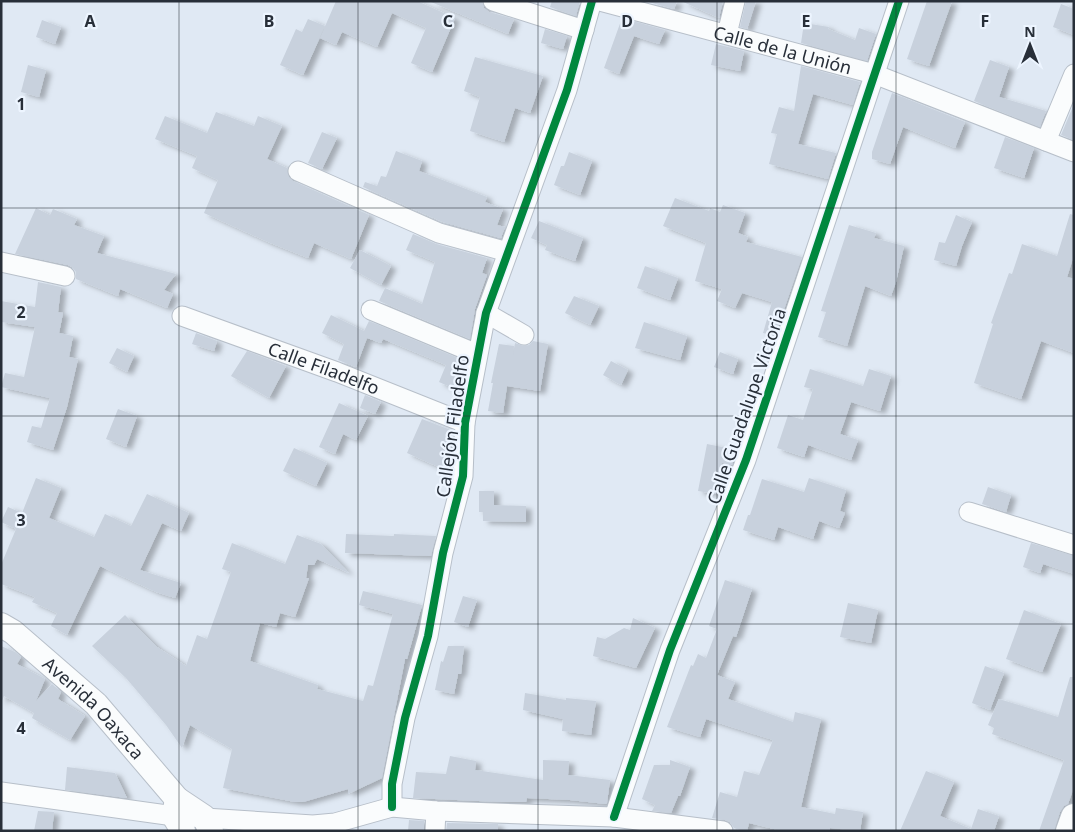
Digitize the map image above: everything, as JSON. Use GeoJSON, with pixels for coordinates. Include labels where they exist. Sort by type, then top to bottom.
{"type":"FeatureCollection","features":[{"type":"Feature","properties":{"kind":"main road"},"geometry":{"type":"LineString","coordinates":[[1069,831],[1074,817]]}},
{"type":"Feature","properties":{"kind":"street"},"geometry":{"type":"LineString","coordinates":[[493,1],[584,30]]}},
{"type":"Feature","properties":{"kind":"street","name":"Callejón Filadelfo"},"geometry":{"type":"LineString","coordinates":[[392,807],[392,784],[405,718],[428,636],[443,553],[463,476],[465,423],[486,313],[567,90],[592,1]]}},
{"type":"Feature","properties":{"kind":"street","name":"Calle de la Unión"},"geometry":{"type":"LineString","coordinates":[[600,1],[874,74],[1074,152]]}},
{"type":"Feature","properties":{"kind":"street"},"geometry":{"type":"LineString","coordinates":[[727,34],[735,1]]}},
{"type":"Feature","properties":{"kind":"street","name":"Calle Guadalupe Victoria"},"geometry":{"type":"LineString","coordinates":[[614,817],[670,650],[746,460],[899,1]]}},
{"type":"Feature","properties":{"kind":"street"},"geometry":{"type":"LineString","coordinates":[[1046,140],[1074,74]]}},
{"type":"Feature","properties":{"kind":"street"},"geometry":{"type":"LineString","coordinates":[[298,171],[439,233],[508,252]]}},
{"type":"Feature","properties":{"kind":"street"},"geometry":{"type":"LineString","coordinates":[[1,262],[65,276]]}},
{"type":"Feature","properties":{"kind":"street"},"geometry":{"type":"LineString","coordinates":[[372,310],[477,354]]}},
{"type":"Feature","properties":{"kind":"street"},"geometry":{"type":"LineString","coordinates":[[486,313],[524,335]]}},
{"type":"Feature","properties":{"kind":"street","name":"Calle Filadelfo"},"geometry":{"type":"LineString","coordinates":[[182,316],[337,372],[465,423]]}},
{"type":"Feature","properties":{"kind":"street"},"geometry":{"type":"LineString","coordinates":[[969,512],[1074,545]]}},
{"type":"Feature","properties":{"kind":"street","name":"Avenida Oaxaca"},"geometry":{"type":"LineString","coordinates":[[1,626],[13,632],[96,704],[178,815],[208,824]]}},
{"type":"Feature","properties":{"kind":"street"},"geometry":{"type":"LineString","coordinates":[[1,792],[178,815]]}},
{"type":"Feature","properties":{"kind":"street"},"geometry":{"type":"LineString","coordinates":[[208,824],[313,825],[335,823],[392,807],[614,817],[723,831]]}},
{"type":"Feature","properties":{"kind":"street"},"geometry":{"type":"LineString","coordinates":[[435,831],[436,810]]}},
{"type":"Feature","properties":{"kind":"building"},"geometry":{"type":"Polygon","coordinates":[[[336,1],[417,1],[455,18],[432,72],[411,63],[426,28],[392,13],[377,47],[342,32],[336,45],[320,38],[336,1]]]}},
{"type":"Feature","properties":{"kind":"building"},"geometry":{"type":"Polygon","coordinates":[[[482,1],[484,8],[489,12],[514,19],[508,34],[431,2],[482,1]]]}},
{"type":"Feature","properties":{"kind":"building"},"geometry":{"type":"Polygon","coordinates":[[[552,1],[580,1],[576,16],[550,7],[552,1]]]}},
{"type":"Feature","properties":{"kind":"building"},"geometry":{"type":"Polygon","coordinates":[[[645,1],[677,1],[674,9],[645,1]]]}},
{"type":"Feature","properties":{"kind":"building"},"geometry":{"type":"Polygon","coordinates":[[[681,1],[723,1],[719,18],[681,1]]]}},
{"type":"Feature","properties":{"kind":"building"},"geometry":{"type":"Polygon","coordinates":[[[746,1],[756,1],[747,29],[740,27],[746,1]]]}},
{"type":"Feature","properties":{"kind":"building"},"geometry":{"type":"Polygon","coordinates":[[[927,1],[952,1],[929,66],[907,59],[927,1]]]}},
{"type":"Feature","properties":{"kind":"building"},"geometry":{"type":"Polygon","coordinates":[[[1061,4],[1074,9],[1074,35],[1053,27],[1061,4]]]}},
{"type":"Feature","properties":{"kind":"building"},"geometry":{"type":"Polygon","coordinates":[[[622,18],[665,30],[659,44],[634,36],[619,74],[604,68],[622,18]]]}},
{"type":"Feature","properties":{"kind":"building"},"geometry":{"type":"Polygon","coordinates":[[[308,19],[325,26],[303,75],[280,65],[296,29],[302,32],[308,19]]]}},
{"type":"Feature","properties":{"kind":"building"},"geometry":{"type":"Polygon","coordinates":[[[42,20],[61,27],[55,44],[36,37],[42,20]]]}},
{"type":"Feature","properties":{"kind":"building"},"geometry":{"type":"Polygon","coordinates":[[[804,23],[829,27],[828,29],[855,40],[859,28],[876,34],[867,61],[801,43],[804,23]]]}},
{"type":"Feature","properties":{"kind":"building"},"geometry":{"type":"Polygon","coordinates":[[[545,29],[567,36],[563,49],[541,43],[545,29]]]}},
{"type":"Feature","properties":{"kind":"building"},"geometry":{"type":"Polygon","coordinates":[[[716,44],[744,51],[740,71],[711,65],[716,44]]]}},
{"type":"Feature","properties":{"kind":"building"},"geometry":{"type":"Polygon","coordinates":[[[475,57],[543,76],[530,113],[515,108],[504,142],[470,131],[480,97],[464,91],[475,57]]]}},
{"type":"Feature","properties":{"kind":"building"},"geometry":{"type":"Polygon","coordinates":[[[990,60],[1009,67],[999,97],[1046,111],[1040,127],[974,101],[990,60]]]}},
{"type":"Feature","properties":{"kind":"building"},"geometry":{"type":"Polygon","coordinates":[[[28,65],[46,70],[39,97],[21,92],[28,65]]]}},
{"type":"Feature","properties":{"kind":"building"},"geometry":{"type":"Polygon","coordinates":[[[801,66],[860,82],[853,105],[813,94],[798,144],[836,153],[828,179],[769,164],[777,134],[771,133],[779,107],[794,111],[801,66]]]}},
{"type":"Feature","properties":{"kind":"building"},"geometry":{"type":"Polygon","coordinates":[[[892,93],[965,122],[955,148],[903,127],[890,164],[872,159],[872,152],[892,93]]]}},
{"type":"Feature","properties":{"kind":"building"},"geometry":{"type":"Polygon","coordinates":[[[1074,104],[1074,140],[1061,135],[1074,104]]]}},
{"type":"Feature","properties":{"kind":"building"},"geometry":{"type":"Polygon","coordinates":[[[216,112],[254,126],[258,116],[282,126],[267,159],[287,168],[289,177],[293,181],[369,215],[351,259],[314,243],[308,258],[204,213],[218,180],[192,168],[197,156],[155,139],[165,116],[207,133],[216,112]]]}},
{"type":"Feature","properties":{"kind":"building"},"geometry":{"type":"Polygon","coordinates":[[[322,132],[337,138],[322,169],[308,163],[322,132]]]}},
{"type":"Feature","properties":{"kind":"building"},"geometry":{"type":"Polygon","coordinates":[[[1005,137],[1034,148],[1024,178],[994,168],[1005,137]]]}},
{"type":"Feature","properties":{"kind":"building"},"geometry":{"type":"Polygon","coordinates":[[[396,151],[422,161],[419,171],[487,197],[485,202],[503,209],[497,225],[505,227],[501,238],[443,222],[363,187],[365,182],[377,186],[381,176],[386,177],[396,151]]]}},
{"type":"Feature","properties":{"kind":"building"},"geometry":{"type":"Polygon","coordinates":[[[569,152],[592,161],[580,195],[554,185],[569,152]]]}},
{"type":"Feature","properties":{"kind":"building"},"geometry":{"type":"Polygon","coordinates":[[[675,198],[709,211],[710,208],[720,212],[723,205],[745,213],[738,233],[748,237],[746,242],[802,257],[775,336],[763,333],[772,302],[742,293],[735,308],[717,301],[722,289],[695,281],[706,243],[663,226],[675,198]]]}},
{"type":"Feature","properties":{"kind":"building"},"geometry":{"type":"Polygon","coordinates":[[[36,208],[50,215],[53,209],[77,219],[74,225],[104,236],[97,253],[176,274],[164,290],[173,294],[167,308],[120,289],[118,296],[76,279],[76,272],[68,265],[15,254],[36,208]]]}},
{"type":"Feature","properties":{"kind":"building"},"geometry":{"type":"Polygon","coordinates":[[[1070,214],[1074,215],[1074,255],[1067,277],[1074,279],[1074,353],[1041,341],[1021,399],[974,383],[993,324],[991,323],[1009,273],[1012,274],[1022,244],[1057,256],[1070,214]]]}},
{"type":"Feature","properties":{"kind":"building"},"geometry":{"type":"Polygon","coordinates":[[[956,215],[972,222],[956,266],[934,260],[939,242],[945,243],[956,215]]]}},
{"type":"Feature","properties":{"kind":"building"},"geometry":{"type":"Polygon","coordinates":[[[539,221],[583,238],[575,261],[545,250],[547,245],[531,238],[539,221]]]}},
{"type":"Feature","properties":{"kind":"building"},"geometry":{"type":"Polygon","coordinates":[[[849,225],[876,233],[874,238],[904,246],[891,296],[865,286],[847,346],[818,337],[826,312],[821,311],[849,225]]]}},
{"type":"Feature","properties":{"kind":"building"},"geometry":{"type":"Polygon","coordinates":[[[413,234],[436,244],[487,258],[482,273],[487,275],[475,309],[470,339],[379,301],[385,288],[422,304],[435,262],[406,250],[413,234]]]}},
{"type":"Feature","properties":{"kind":"building"},"geometry":{"type":"Polygon","coordinates":[[[360,250],[391,266],[381,285],[350,268],[360,250]]]}},
{"type":"Feature","properties":{"kind":"building"},"geometry":{"type":"Polygon","coordinates":[[[645,266],[678,278],[670,300],[637,288],[645,266]]]}},
{"type":"Feature","properties":{"kind":"building"},"geometry":{"type":"Polygon","coordinates":[[[38,282],[61,287],[58,312],[63,313],[59,333],[73,336],[69,357],[78,359],[67,407],[53,450],[27,442],[32,426],[41,428],[50,398],[1,387],[5,373],[24,377],[35,327],[1,322],[1,301],[35,307],[38,282]]]}},
{"type":"Feature","properties":{"kind":"building"},"geometry":{"type":"Polygon","coordinates":[[[574,296],[599,306],[590,325],[565,313],[574,296]]]}},
{"type":"Feature","properties":{"kind":"building"},"geometry":{"type":"Polygon","coordinates":[[[331,315],[364,331],[369,321],[465,361],[463,372],[455,389],[439,382],[446,365],[383,339],[381,343],[367,338],[356,367],[338,360],[344,344],[322,333],[331,315]]]}},
{"type":"Feature","properties":{"kind":"building"},"geometry":{"type":"Polygon","coordinates":[[[644,322],[687,336],[680,360],[635,348],[644,322]]]}},
{"type":"Feature","properties":{"kind":"building"},"geometry":{"type":"Polygon","coordinates":[[[196,333],[217,341],[214,351],[192,344],[196,333]]]}},
{"type":"Feature","properties":{"kind":"building"},"geometry":{"type":"Polygon","coordinates":[[[533,341],[548,344],[540,391],[507,386],[503,413],[488,411],[493,383],[491,383],[499,344],[514,346],[513,355],[515,343],[524,346],[529,345],[533,341]]]}},
{"type":"Feature","properties":{"kind":"building"},"geometry":{"type":"Polygon","coordinates":[[[117,348],[134,356],[127,372],[109,363],[117,348]]]}},
{"type":"Feature","properties":{"kind":"building"},"geometry":{"type":"Polygon","coordinates":[[[247,351],[286,366],[269,398],[231,376],[247,351]]]}},
{"type":"Feature","properties":{"kind":"building"},"geometry":{"type":"Polygon","coordinates":[[[720,352],[738,359],[733,374],[714,367],[720,352]]]}},
{"type":"Feature","properties":{"kind":"building"},"geometry":{"type":"Polygon","coordinates":[[[611,361],[628,370],[621,385],[603,375],[611,361]]]}},
{"type":"Feature","properties":{"kind":"building"},"geometry":{"type":"Polygon","coordinates":[[[810,369],[863,386],[869,369],[891,376],[880,411],[851,402],[840,434],[858,440],[851,460],[808,445],[804,457],[777,448],[788,415],[803,420],[813,389],[804,387],[810,369]]]}},
{"type":"Feature","properties":{"kind":"building"},"geometry":{"type":"Polygon","coordinates":[[[365,395],[381,402],[375,414],[360,408],[365,395]]]}},
{"type":"Feature","properties":{"kind":"building"},"geometry":{"type":"Polygon","coordinates":[[[339,403],[368,416],[356,440],[343,434],[335,454],[319,447],[339,403]]]}},
{"type":"Feature","properties":{"kind":"building"},"geometry":{"type":"Polygon","coordinates":[[[118,409],[137,416],[126,447],[106,439],[118,409]]]}},
{"type":"Feature","properties":{"kind":"building"},"geometry":{"type":"Polygon","coordinates":[[[422,419],[453,431],[453,442],[450,448],[452,449],[443,469],[407,453],[422,419]]]}},
{"type":"Feature","properties":{"kind":"building"},"geometry":{"type":"Polygon","coordinates":[[[707,444],[737,450],[732,465],[722,463],[716,494],[698,491],[707,444]]]}},
{"type":"Feature","properties":{"kind":"building"},"geometry":{"type":"Polygon","coordinates":[[[294,448],[327,463],[316,486],[283,471],[294,448]]]}},
{"type":"Feature","properties":{"kind":"building"},"geometry":{"type":"Polygon","coordinates":[[[36,478],[61,488],[49,518],[94,537],[105,514],[131,526],[147,494],[189,513],[181,531],[162,523],[140,570],[181,583],[175,598],[156,592],[100,566],[67,635],[51,626],[57,613],[32,602],[35,597],[1,584],[1,565],[16,529],[1,522],[8,507],[22,513],[36,478]]]}},
{"type":"Feature","properties":{"kind":"building"},"geometry":{"type":"Polygon","coordinates":[[[809,478],[846,490],[840,511],[845,513],[839,528],[819,521],[813,539],[778,527],[774,540],[743,530],[762,479],[804,492],[809,478]]]}},
{"type":"Feature","properties":{"kind":"building"},"geometry":{"type":"Polygon","coordinates":[[[988,487],[1011,495],[1006,512],[982,504],[988,487]]]}},
{"type":"Feature","properties":{"kind":"building"},"geometry":{"type":"Polygon","coordinates":[[[479,491],[494,491],[494,505],[526,506],[526,522],[483,521],[483,512],[479,512],[479,491]]]}},
{"type":"Feature","properties":{"kind":"building"},"geometry":{"type":"Polygon","coordinates":[[[346,534],[436,536],[431,556],[345,553],[346,534]]]}},
{"type":"Feature","properties":{"kind":"building"},"geometry":{"type":"Polygon","coordinates":[[[297,535],[321,544],[349,573],[317,559],[314,565],[308,565],[306,578],[309,578],[295,617],[280,613],[276,627],[260,623],[250,661],[318,685],[317,689],[363,701],[368,685],[373,686],[393,614],[359,605],[363,591],[422,605],[407,659],[405,659],[382,778],[348,794],[348,789],[303,802],[223,788],[232,749],[190,725],[182,748],[166,725],[126,678],[92,646],[125,615],[157,647],[186,666],[197,635],[207,639],[231,572],[222,569],[232,543],[285,564],[297,535]]]}},
{"type":"Feature","properties":{"kind":"building"},"geometry":{"type":"Polygon","coordinates":[[[1031,543],[1074,556],[1074,574],[1043,564],[1040,573],[1023,567],[1031,543]]]}},
{"type":"Feature","properties":{"kind":"building"},"geometry":{"type":"Polygon","coordinates":[[[725,580],[752,589],[736,637],[733,636],[717,675],[735,682],[728,699],[793,722],[795,712],[821,719],[801,807],[835,814],[836,808],[863,812],[860,831],[830,828],[830,831],[782,831],[749,823],[747,831],[743,831],[734,828],[730,822],[712,818],[720,792],[737,797],[744,771],[759,775],[773,740],[706,719],[700,737],[667,727],[691,665],[693,666],[698,654],[706,658],[717,629],[709,626],[725,580]]]}},
{"type":"Feature","properties":{"kind":"building"},"geometry":{"type":"Polygon","coordinates":[[[463,596],[477,600],[468,627],[454,622],[463,596]]]}},
{"type":"Feature","properties":{"kind":"building"},"geometry":{"type":"Polygon","coordinates":[[[848,603],[878,610],[871,643],[840,637],[848,603]]]}},
{"type":"Feature","properties":{"kind":"building"},"geometry":{"type":"Polygon","coordinates":[[[1024,610],[1061,624],[1042,672],[1006,659],[1024,610]]]}},
{"type":"Feature","properties":{"kind":"building"},"geometry":{"type":"Polygon","coordinates":[[[633,618],[655,628],[636,668],[593,656],[597,637],[605,639],[624,628],[630,630],[633,618]]]}},
{"type":"Feature","properties":{"kind":"building"},"geometry":{"type":"Polygon","coordinates":[[[1,646],[21,657],[17,664],[45,679],[36,701],[52,684],[61,692],[58,699],[85,716],[70,740],[32,718],[34,713],[4,696],[1,703],[1,646]]]}},
{"type":"Feature","properties":{"kind":"building"},"geometry":{"type":"Polygon","coordinates":[[[448,646],[464,646],[461,674],[458,674],[454,694],[435,690],[441,661],[443,662],[448,646]]]}},
{"type":"Feature","properties":{"kind":"building"},"geometry":{"type":"Polygon","coordinates":[[[985,666],[1004,673],[990,710],[972,703],[985,666]]]}},
{"type":"Feature","properties":{"kind":"building"},"geometry":{"type":"Polygon","coordinates":[[[1070,677],[1074,677],[1074,787],[1068,804],[1060,812],[1054,831],[1039,831],[1064,760],[992,734],[994,728],[988,725],[999,699],[1058,717],[1070,677]]]}},
{"type":"Feature","properties":{"kind":"building"},"geometry":{"type":"Polygon","coordinates":[[[525,693],[566,700],[566,698],[596,701],[591,735],[562,731],[563,719],[523,710],[525,693]]]}},
{"type":"Feature","properties":{"kind":"building"},"geometry":{"type":"Polygon","coordinates":[[[450,756],[476,761],[475,770],[543,780],[543,760],[569,761],[568,775],[610,780],[607,803],[527,798],[526,802],[501,802],[413,798],[416,772],[446,774],[450,756]]]}},
{"type":"Feature","properties":{"kind":"building"},"geometry":{"type":"Polygon","coordinates":[[[670,760],[690,767],[680,796],[678,796],[671,813],[652,811],[655,805],[642,799],[654,765],[670,765],[670,760]]]}},
{"type":"Feature","properties":{"kind":"building"},"geometry":{"type":"Polygon","coordinates":[[[67,767],[115,773],[127,798],[65,790],[67,767]]]}},
{"type":"Feature","properties":{"kind":"building"},"geometry":{"type":"Polygon","coordinates":[[[926,771],[954,782],[940,816],[971,829],[978,809],[999,816],[994,831],[900,831],[926,771]]]}},
{"type":"Feature","properties":{"kind":"building"},"geometry":{"type":"Polygon","coordinates":[[[38,811],[54,812],[52,831],[34,831],[38,811]]]}},
{"type":"Feature","properties":{"kind":"building"},"geometry":{"type":"Polygon","coordinates":[[[409,820],[424,821],[424,831],[408,831],[409,820]]]}},
{"type":"Feature","properties":{"kind":"building"},"geometry":{"type":"Polygon","coordinates":[[[447,823],[498,824],[498,831],[446,831],[447,823]]]}},
{"type":"Feature","properties":{"kind":"cycle path"},"geometry":{"type":"LineString","coordinates":[[392,807],[392,784],[405,718],[428,636],[443,553],[463,476],[465,423],[486,313],[567,90],[592,1]]}},
{"type":"Feature","properties":{"kind":"cycle path"},"geometry":{"type":"LineString","coordinates":[[614,817],[670,650],[746,460],[899,1]]}}]}
